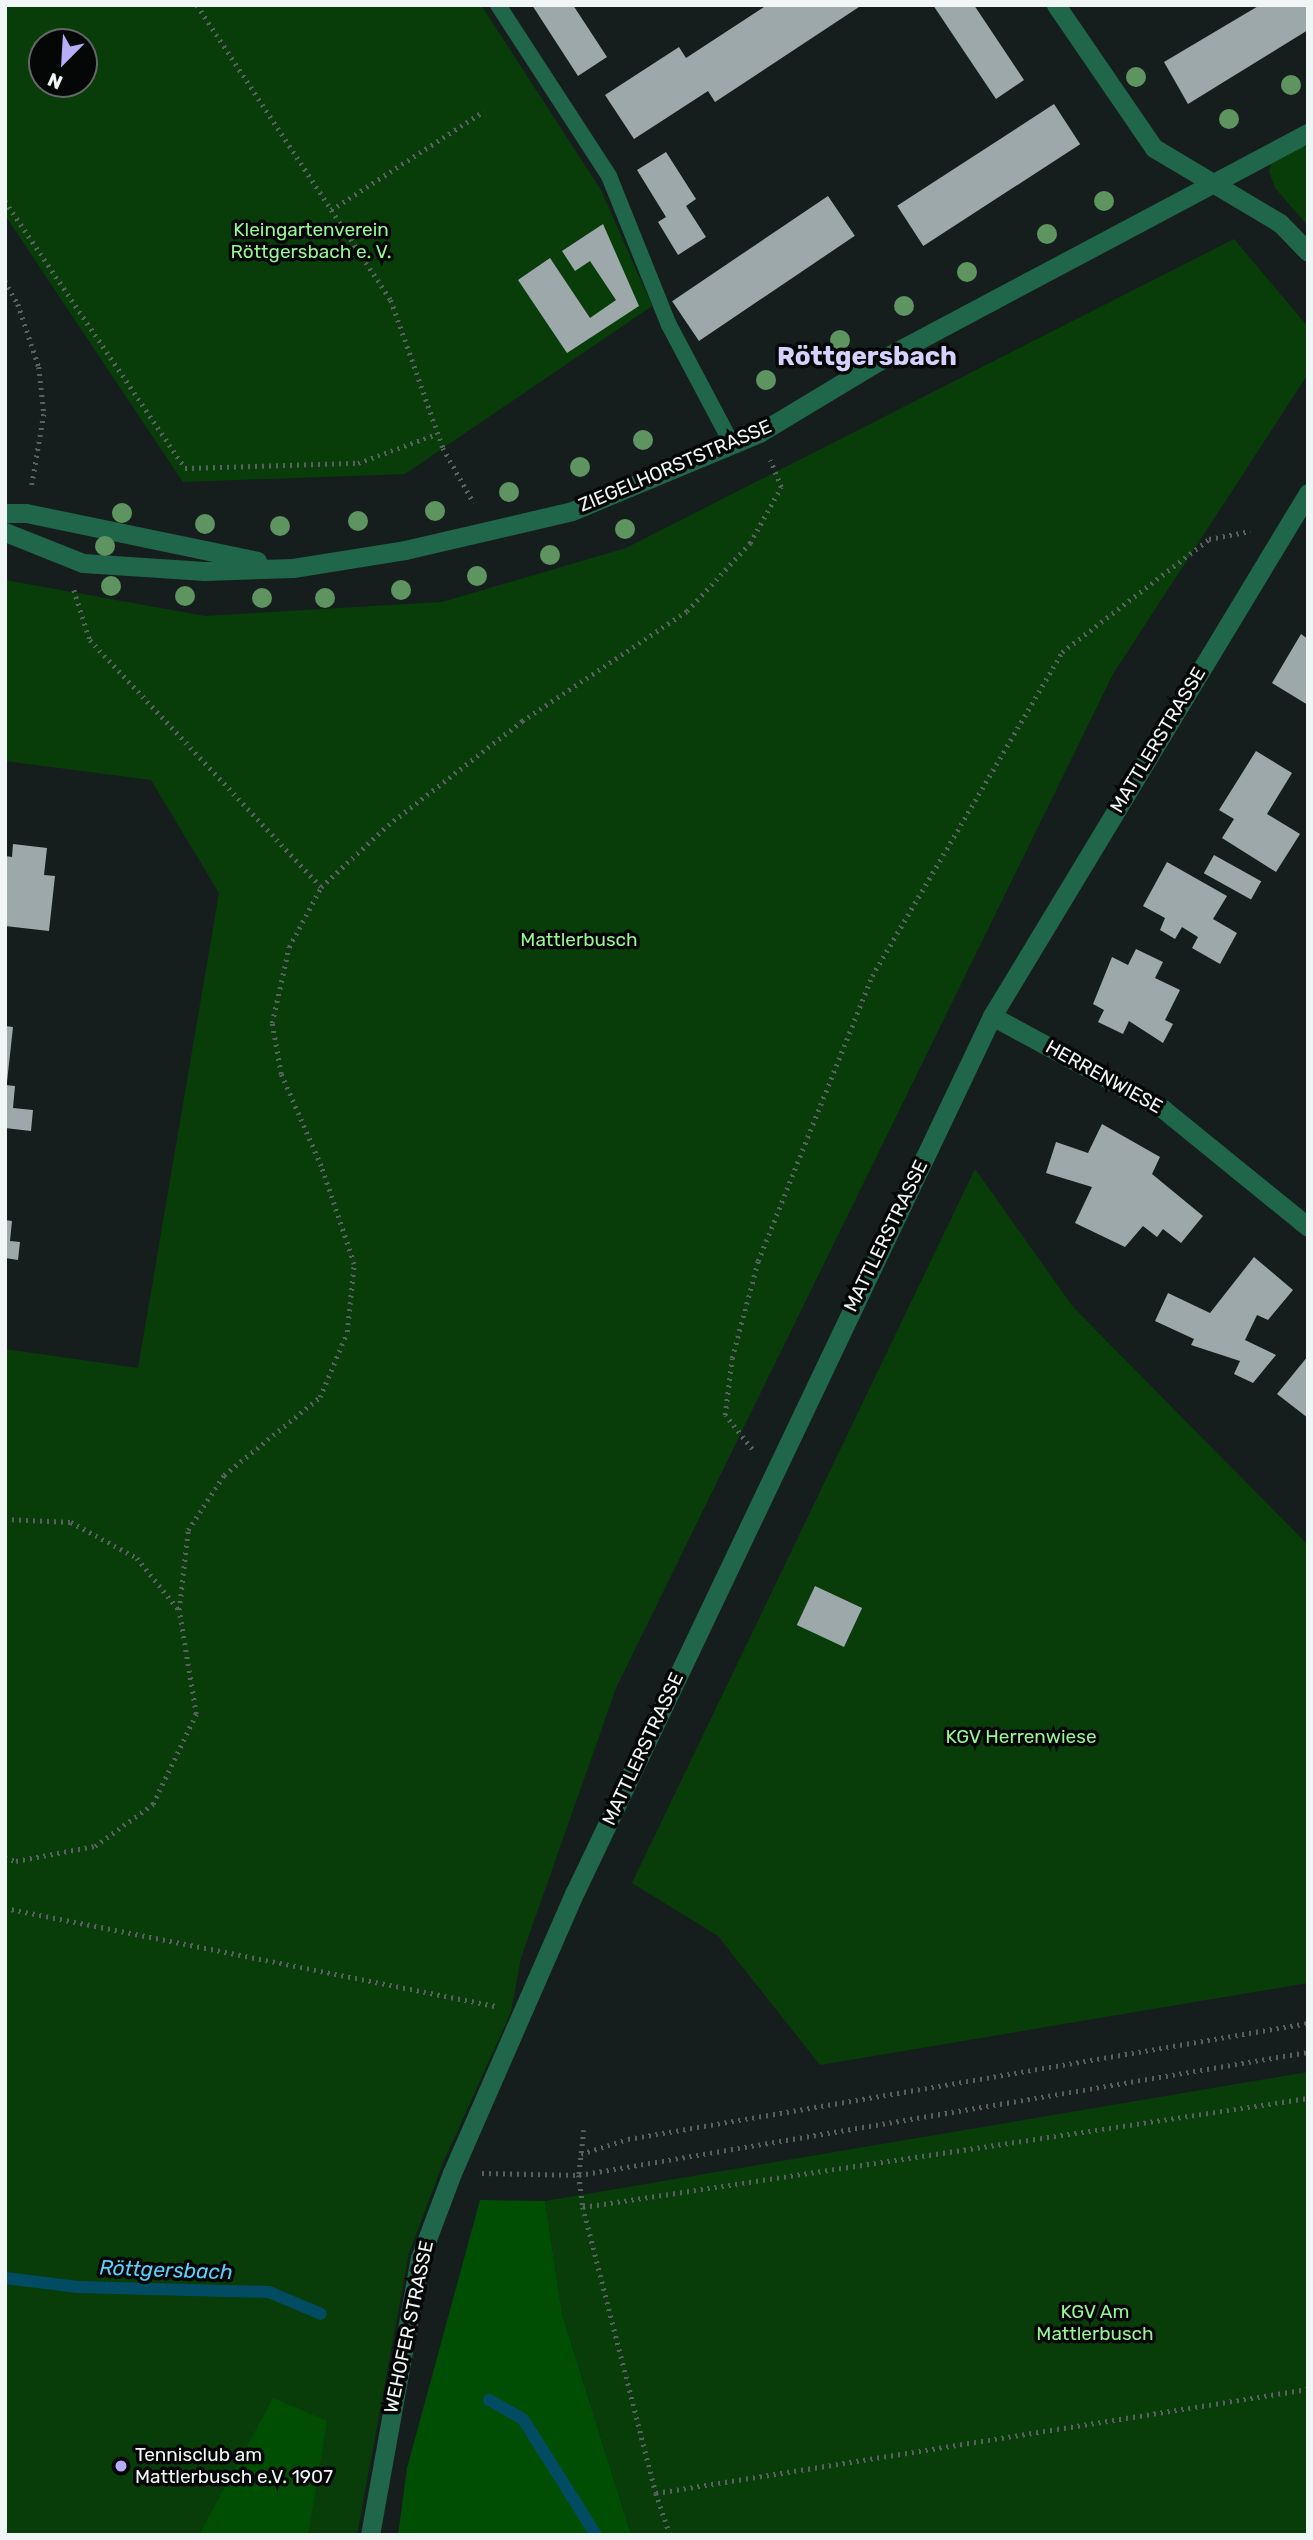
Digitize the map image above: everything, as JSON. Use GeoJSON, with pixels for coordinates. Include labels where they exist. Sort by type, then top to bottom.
{"type":"FeatureCollection","features":[{"type":"Feature","properties":{"kind":"street"},"geometry":{"type":"LineString","coordinates":[[1056,5],[1154,148],[1280,223],[1308,252]]}},
{"type":"Feature","properties":{"kind":"street","name":"ZIEGELHORSTSTRASSE"},"geometry":{"type":"LineString","coordinates":[[5,532],[83,563],[205,571],[293,568],[405,550],[572,511],[759,433],[877,362],[1308,133]]}},
{"type":"Feature","properties":{"kind":"street","name":"MATTLERSTRASSE"},"geometry":{"type":"LineString","coordinates":[[522,2011],[772,1475],[992,1016],[1308,493]]}},
{"type":"Feature","properties":{"kind":"street","name":"ZIEGELHORSTSTRASSE"},"geometry":{"type":"LineString","coordinates":[[5,513],[26,513],[293,568]]}},
{"type":"Feature","properties":{"kind":"street","name":"HERRENWIESE"},"geometry":{"type":"LineString","coordinates":[[992,1016],[1163,1109],[1308,1227]]}},
{"type":"Feature","properties":{"kind":"street","name":"WEHOFER STRASSE"},"geometry":{"type":"LineString","coordinates":[[370,2535],[420,2258],[452,2173],[522,2011]]}},
{"type":"Feature","properties":{"kind":"lane"},"geometry":{"type":"LineString","coordinates":[[498,5],[609,176],[669,325],[732,444]]}},
{"type":"Feature","properties":{"kind":"path"},"geometry":{"type":"LineString","coordinates":[[197,5],[391,300],[438,434],[489,530]]}},
{"type":"Feature","properties":{"kind":"path"},"geometry":{"type":"LineString","coordinates":[[331,210],[484,111]]}},
{"type":"Feature","properties":{"kind":"path"},"geometry":{"type":"LineString","coordinates":[[5,201],[185,468],[358,463],[438,434]]}},
{"type":"Feature","properties":{"kind":"path"},"geometry":{"type":"LineString","coordinates":[[5,281],[18,304],[39,367],[44,414],[26,513]]}},
{"type":"Feature","properties":{"kind":"path"},"geometry":{"type":"LineString","coordinates":[[5,1858],[16,1861],[95,1846],[153,1804],[196,1714],[179,1610],[188,1530],[224,1475],[320,1397],[346,1332],[354,1265],[321,1166],[281,1074],[272,1023],[289,947],[321,887],[388,825],[522,721],[687,611],[750,543],[781,487],[759,433]]}},
{"type":"Feature","properties":{"kind":"path"},"geometry":{"type":"LineString","coordinates":[[772,1475],[725,1415],[732,1358],[758,1261],[872,976],[1062,652],[1209,539],[1289,522]]}},
{"type":"Feature","properties":{"kind":"path"},"geometry":{"type":"LineString","coordinates":[[83,563],[72,593],[90,640],[321,887]]}},
{"type":"Feature","properties":{"kind":"path"},"geometry":{"type":"LineString","coordinates":[[5,1518],[71,1522],[137,1558],[179,1610]]}},
{"type":"Feature","properties":{"kind":"path"},"geometry":{"type":"LineString","coordinates":[[5,1908],[522,2011]]}},
{"type":"Feature","properties":{"kind":"path"},"geometry":{"type":"LineString","coordinates":[[581,2154],[628,2139],[1308,2023]]}},
{"type":"Feature","properties":{"kind":"path"},"geometry":{"type":"LineString","coordinates":[[452,2173],[579,2175],[1308,2052]]}},
{"type":"Feature","properties":{"kind":"path"},"geometry":{"type":"LineString","coordinates":[[583,2207],[1308,2098]]}},
{"type":"Feature","properties":{"kind":"path"},"geometry":{"type":"LineString","coordinates":[[584,2130],[579,2175],[583,2207],[656,2493],[670,2535]]}},
{"type":"Feature","properties":{"kind":"path"},"geometry":{"type":"LineString","coordinates":[[656,2493],[1308,2389]]}},
{"type":"Feature","properties":{"kind":"green space","name":"Kleingartenverein Röttgersbach e. V."},"geometry":{"type":"Polygon","coordinates":[[[5,5],[481,5],[601,190],[652,306],[405,474],[183,482],[5,215],[5,5]]]}},
{"type":"Feature","properties":{"kind":"green space"},"geometry":{"type":"Polygon","coordinates":[[[1297,143],[1308,148],[1308,226],[1275,188],[1269,171],[1274,155],[1297,143]]]}},
{"type":"Feature","properties":{"kind":"green space","name":"Mattlerbusch"},"geometry":{"type":"Polygon","coordinates":[[[1234,239],[1308,327],[1308,374],[1113,674],[616,1688],[521,1958],[511,2012],[443,2163],[409,2253],[357,2535],[5,2535],[5,1349],[138,1368],[219,893],[151,780],[5,761],[5,580],[205,616],[442,602],[626,548],[1234,239]]]}},
{"type":"Feature","properties":{"kind":"green space","name":"KGV Herrenwiese"},"geometry":{"type":"Polygon","coordinates":[[[975,1169],[1073,1307],[1308,1545],[1308,1983],[820,2065],[718,1936],[632,1883],[975,1169]]]}},
{"type":"Feature","properties":{"kind":"green space","name":"KGV Am Mattlerbusch"},"geometry":{"type":"Polygon","coordinates":[[[1308,2072],[1308,2535],[631,2535],[562,2314],[545,2201],[1308,2072]]]}},
{"type":"Feature","properties":{"kind":"green space"},"geometry":{"type":"Polygon","coordinates":[[[480,2200],[545,2201],[562,2314],[631,2535],[398,2535],[407,2468],[480,2200]]]}},
{"type":"Feature","properties":{"kind":"green space"},"geometry":{"type":"Polygon","coordinates":[[[273,2398],[327,2421],[308,2535],[199,2535],[273,2398]]]}},
{"type":"Feature","properties":{"kind":"building"},"geometry":{"type":"Polygon","coordinates":[[[532,5],[573,5],[607,57],[578,76],[532,5]]]}},
{"type":"Feature","properties":{"kind":"building"},"geometry":{"type":"Polygon","coordinates":[[[767,5],[862,5],[715,102],[708,91],[634,139],[605,95],[679,47],[686,58],[767,5]]]}},
{"type":"Feature","properties":{"kind":"building"},"geometry":{"type":"Polygon","coordinates":[[[933,5],[974,5],[1024,80],[996,99],[933,5]]]}},
{"type":"Feature","properties":{"kind":"building"},"geometry":{"type":"Polygon","coordinates":[[[1260,5],[1308,5],[1308,30],[1188,104],[1164,62],[1260,5]]]}},
{"type":"Feature","properties":{"kind":"building"},"geometry":{"type":"Polygon","coordinates":[[[1054,104],[1080,144],[923,246],[897,206],[1054,104]]]}},
{"type":"Feature","properties":{"kind":"building"},"geometry":{"type":"Polygon","coordinates":[[[666,152],[696,199],[686,206],[706,237],[678,255],[658,222],[666,217],[637,170],[666,152]]]}},
{"type":"Feature","properties":{"kind":"building"},"geometry":{"type":"Polygon","coordinates":[[[828,196],[855,236],[699,341],[672,301],[828,196]]]}},
{"type":"Feature","properties":{"kind":"building"},"geometry":{"type":"Polygon","coordinates":[[[603,224],[639,306],[567,353],[518,280],[550,258],[590,318],[616,300],[590,261],[575,271],[562,251],[603,224]]]}},
{"type":"Feature","properties":{"kind":"building"},"geometry":{"type":"Polygon","coordinates":[[[1301,634],[1308,639],[1308,705],[1272,683],[1301,634]]]}},
{"type":"Feature","properties":{"kind":"building"},"geometry":{"type":"Polygon","coordinates":[[[1256,751],[1292,773],[1267,814],[1300,834],[1276,872],[1222,838],[1234,819],[1219,810],[1256,751]]]}},
{"type":"Feature","properties":{"kind":"building"},"geometry":{"type":"Polygon","coordinates":[[[13,844],[47,848],[44,875],[55,876],[49,931],[5,926],[5,856],[12,857],[13,844]]]}},
{"type":"Feature","properties":{"kind":"building"},"geometry":{"type":"Polygon","coordinates":[[[1214,855],[1261,881],[1251,900],[1204,873],[1214,855]]]}},
{"type":"Feature","properties":{"kind":"building"},"geometry":{"type":"Polygon","coordinates":[[[1167,862],[1227,896],[1213,919],[1237,933],[1220,964],[1192,948],[1198,937],[1182,927],[1175,939],[1160,930],[1165,918],[1143,906],[1167,862]]]}},
{"type":"Feature","properties":{"kind":"building"},"geometry":{"type":"Polygon","coordinates":[[[1136,949],[1163,962],[1155,978],[1180,990],[1165,1020],[1173,1024],[1163,1043],[1129,1021],[1123,1034],[1098,1022],[1104,1010],[1093,1004],[1112,957],[1128,965],[1136,949]]]}},
{"type":"Feature","properties":{"kind":"building"},"geometry":{"type":"Polygon","coordinates":[[[5,1026],[13,1027],[7,1082],[5,1082],[5,1026]]]}},
{"type":"Feature","properties":{"kind":"building"},"geometry":{"type":"Polygon","coordinates":[[[5,1085],[15,1086],[13,1108],[33,1110],[31,1131],[5,1128],[5,1085]]]}},
{"type":"Feature","properties":{"kind":"building"},"geometry":{"type":"Polygon","coordinates":[[[1102,1124],[1160,1157],[1152,1174],[1203,1216],[1181,1243],[1163,1229],[1157,1237],[1143,1226],[1125,1247],[1075,1223],[1092,1187],[1046,1173],[1056,1142],[1088,1153],[1102,1124]]]}},
{"type":"Feature","properties":{"kind":"building"},"geometry":{"type":"Polygon","coordinates":[[[5,1220],[12,1221],[10,1241],[20,1242],[18,1260],[5,1258],[5,1220]]]}},
{"type":"Feature","properties":{"kind":"building"},"geometry":{"type":"Polygon","coordinates":[[[1254,1257],[1293,1290],[1268,1320],[1257,1315],[1245,1340],[1276,1355],[1253,1383],[1234,1374],[1240,1361],[1191,1345],[1194,1339],[1155,1321],[1168,1293],[1210,1313],[1254,1257]]]}},
{"type":"Feature","properties":{"kind":"building"},"geometry":{"type":"Polygon","coordinates":[[[1308,1356],[1308,1418],[1277,1394],[1308,1356]]]}},
{"type":"Feature","properties":{"kind":"building"},"geometry":{"type":"Polygon","coordinates":[[[815,1586],[862,1608],[844,1647],[797,1625],[815,1586]]]}},
{"type":"Feature","properties":{"kind":"waterway","name":"Röttgersbach"},"geometry":{"type":"LineString","coordinates":[[5,2278],[78,2287],[269,2292],[321,2314]]}},
{"type":"Feature","properties":{"kind":"waterway","name":"Röttgersbach"},"geometry":{"type":"LineString","coordinates":[[489,2400],[523,2419],[596,2535]]}},
{"type":"Feature","properties":{"kind":"place","name":"Tennisclub am Mattlerbusch e.V. 1907"},"geometry":{"type":"Point","coordinates":[121,2466]}},
{"type":"Feature","properties":{"kind":"district","name":"Röttgersbach"},"geometry":{"type":"Point","coordinates":[867,357]}}]}
